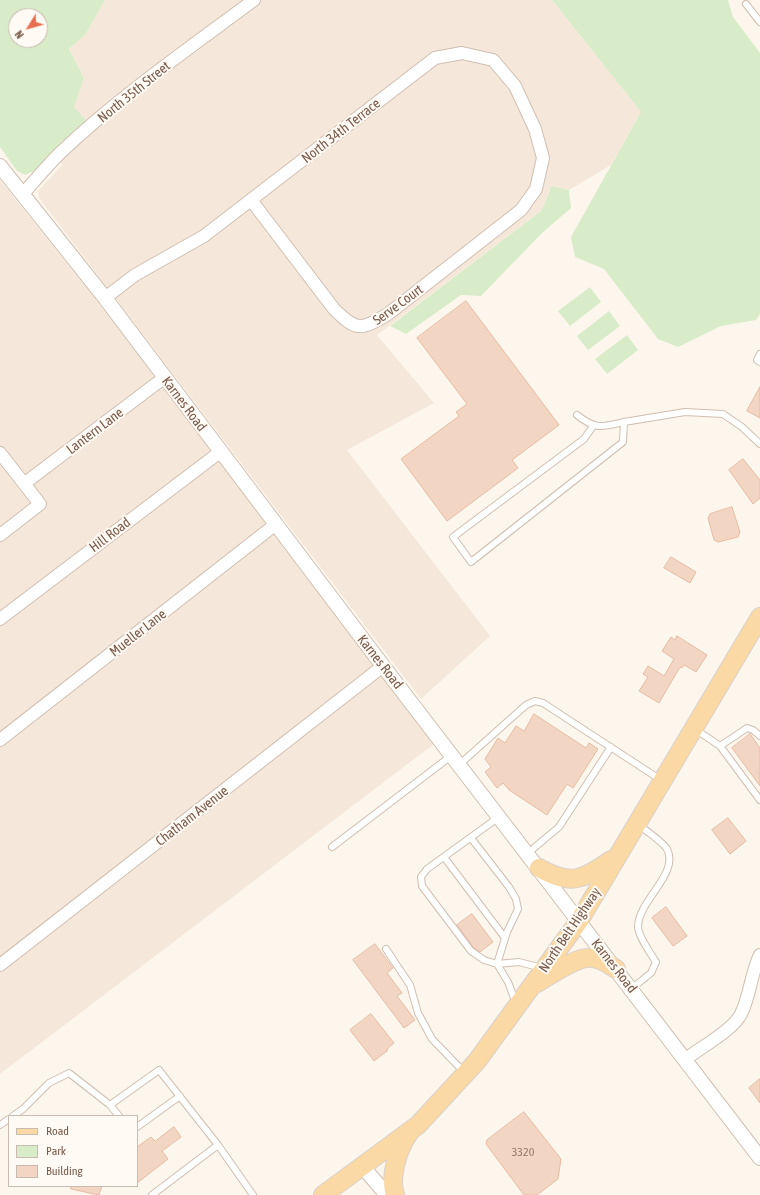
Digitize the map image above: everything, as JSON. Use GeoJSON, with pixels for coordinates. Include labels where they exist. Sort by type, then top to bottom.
{"type":"FeatureCollection","features":[{"type":"Feature","properties":{"kind":"main road","name":"North Belt Highway"},"geometry":{"type":"LineString","coordinates":[[323,1195],[418,1125],[477,1061],[579,921],[760,617]]}},
{"type":"Feature","properties":{"kind":"main road"},"geometry":{"type":"LineString","coordinates":[[539,868],[554,877],[565,880],[579,879],[591,875],[618,855]]}},
{"type":"Feature","properties":{"kind":"main road"},"geometry":{"type":"LineString","coordinates":[[531,986],[578,960],[587,958],[592,957],[603,960],[616,968]]}},
{"type":"Feature","properties":{"kind":"main road"},"geometry":{"type":"LineString","coordinates":[[395,1195],[394,1176],[397,1158],[404,1140],[411,1130]]}},
{"type":"Feature","properties":{"kind":"street","name":"North 35th Street"},"geometry":{"type":"LineString","coordinates":[[23,194],[60,154],[104,115],[188,49],[254,0]]}},
{"type":"Feature","properties":{"kind":"street","name":"North 34th Terrace"},"geometry":{"type":"LineString","coordinates":[[105,298],[135,275],[204,236],[435,58],[462,53],[493,60],[515,86],[535,129],[543,158]]}},
{"type":"Feature","properties":{"kind":"street","name":"Serve Court"},"geometry":{"type":"LineString","coordinates":[[251,200],[334,309],[356,327],[368,326],[388,314],[521,210],[536,189],[543,158]]}},
{"type":"Feature","properties":{"kind":"street","name":"Karnes Road"},"geometry":{"type":"LineString","coordinates":[[0,166],[105,298],[220,452],[686,1059],[760,1158]]}},
{"type":"Feature","properties":{"kind":"street","name":"Lantern Lane"},"geometry":{"type":"LineString","coordinates":[[24,483],[164,377]]}},
{"type":"Feature","properties":{"kind":"street","name":"Hill Road"},"geometry":{"type":"LineString","coordinates":[[0,619],[220,452]]}},
{"type":"Feature","properties":{"kind":"street"},"geometry":{"type":"LineString","coordinates":[[0,453],[40,504],[0,535]]}},
{"type":"Feature","properties":{"kind":"street","name":"Mueller Lane"},"geometry":{"type":"LineString","coordinates":[[0,740],[276,524]]}},
{"type":"Feature","properties":{"kind":"street","name":"Chatham Avenue"},"geometry":{"type":"LineString","coordinates":[[0,966],[383,666]]}},
{"type":"Feature","properties":{"kind":"street"},"geometry":{"type":"LineString","coordinates":[[686,1059],[729,1027],[740,1014],[760,955]]}},
{"type":"Feature","properties":{"kind":"street"},"geometry":{"type":"LineString","coordinates":[[362,1166],[377,1195]]}},
{"type":"Feature","properties":{"kind":"street"},"geometry":{"type":"LineString","coordinates":[[362,1166],[387,1195]]}},
{"type":"Feature","properties":{"kind":"lane"},"geometry":{"type":"LineString","coordinates":[[746,4],[760,22]]}},
{"type":"Feature","properties":{"kind":"lane"},"geometry":{"type":"LineString","coordinates":[[760,354],[757,360],[760,362]]}},
{"type":"Feature","properties":{"kind":"lane"},"geometry":{"type":"LineString","coordinates":[[577,415],[593,426],[601,427],[685,412],[723,414],[742,427],[760,444]]}},
{"type":"Feature","properties":{"kind":"lane"},"geometry":{"type":"LineString","coordinates":[[593,426],[584,439],[453,537],[471,562],[623,442],[624,422]]}},
{"type":"Feature","properties":{"kind":"lane"},"geometry":{"type":"LineString","coordinates":[[332,847],[535,701],[543,703],[662,780]]}},
{"type":"Feature","properties":{"kind":"lane"},"geometry":{"type":"LineString","coordinates":[[694,728],[720,746],[760,800]]}},
{"type":"Feature","properties":{"kind":"lane"},"geometry":{"type":"LineString","coordinates":[[720,746],[740,731],[748,728],[760,736]]}},
{"type":"Feature","properties":{"kind":"lane"},"geometry":{"type":"LineString","coordinates":[[528,854],[560,827],[611,747]]}},
{"type":"Feature","properties":{"kind":"lane"},"geometry":{"type":"LineString","coordinates":[[500,817],[427,869],[421,877],[422,886],[471,950],[484,960],[497,964],[519,962],[544,969]]}},
{"type":"Feature","properties":{"kind":"lane"},"geometry":{"type":"LineString","coordinates":[[632,989],[651,973],[656,962],[642,938],[638,927],[645,905],[665,876],[671,861],[667,848],[637,823]]}},
{"type":"Feature","properties":{"kind":"lane"},"geometry":{"type":"LineString","coordinates":[[471,838],[509,887],[516,899],[518,909],[505,938],[497,964],[508,982],[517,1005]]}},
{"type":"Feature","properties":{"kind":"lane"},"geometry":{"type":"LineString","coordinates":[[444,857],[505,938]]}},
{"type":"Feature","properties":{"kind":"lane"},"geometry":{"type":"LineString","coordinates":[[386,949],[410,985],[418,1013],[432,1039],[465,1073]]}},
{"type":"Feature","properties":{"kind":"lane"},"geometry":{"type":"LineString","coordinates":[[110,1105],[158,1070],[218,1145],[253,1195]]}},
{"type":"Feature","properties":{"kind":"lane"},"geometry":{"type":"LineString","coordinates":[[14,1115],[23,1109],[49,1084],[69,1073],[110,1105],[118,1115]]}},
{"type":"Feature","properties":{"kind":"lane"},"geometry":{"type":"LineString","coordinates":[[138,1126],[180,1096]]}},
{"type":"Feature","properties":{"kind":"lane"},"geometry":{"type":"LineString","coordinates":[[152,1195],[218,1145]]}},
{"type":"Feature","properties":{"kind":"shaded area"},"geometry":{"type":"Polygon","coordinates":[[[105,0],[552,0],[641,112],[611,165],[569,190],[551,186],[541,211],[377,335],[434,403],[347,450],[490,636],[421,699],[39,198],[38,191],[62,165],[54,153],[84,78],[69,49],[85,35],[105,0]]]}},
{"type":"Feature","properties":{"kind":"shaded area"},"geometry":{"type":"Polygon","coordinates":[[[0,180],[128,340],[434,744],[0,1074],[0,180]]]}},
{"type":"Feature","properties":{"kind":"green space"},"geometry":{"type":"Polygon","coordinates":[[[0,0],[105,0],[85,35],[69,49],[84,78],[74,107],[89,124],[36,170],[25,175],[17,171],[0,147],[0,0]]]}},
{"type":"Feature","properties":{"kind":"green space"},"geometry":{"type":"Polygon","coordinates":[[[552,0],[728,0],[733,17],[760,53],[760,314],[756,320],[721,326],[678,347],[658,339],[604,269],[575,257],[571,237],[641,112],[552,0]]]}},
{"type":"Feature","properties":{"kind":"green space"},"geometry":{"type":"Polygon","coordinates":[[[551,186],[569,190],[571,208],[542,233],[481,296],[461,295],[406,334],[390,326],[541,211],[551,186]]]}},
{"type":"Feature","properties":{"kind":"green space"},"geometry":{"type":"Polygon","coordinates":[[[590,287],[601,302],[570,326],[558,311],[590,287]]]}},
{"type":"Feature","properties":{"kind":"green space"},"geometry":{"type":"Polygon","coordinates":[[[609,311],[620,326],[588,350],[577,336],[609,311]]]}},
{"type":"Feature","properties":{"kind":"green space"},"geometry":{"type":"Polygon","coordinates":[[[627,335],[638,350],[607,374],[595,359],[627,335]]]}},
{"type":"Feature","properties":{"kind":"building"},"geometry":{"type":"Polygon","coordinates":[[[466,301],[559,425],[512,460],[518,468],[447,521],[401,459],[459,416],[456,412],[467,404],[417,338],[466,301]]]}},
{"type":"Feature","properties":{"kind":"building"},"geometry":{"type":"Polygon","coordinates":[[[760,387],[760,418],[747,411],[760,387]]]}},
{"type":"Feature","properties":{"kind":"building"},"geometry":{"type":"Polygon","coordinates":[[[743,459],[760,480],[760,498],[753,504],[729,470],[743,459]]]}},
{"type":"Feature","properties":{"kind":"building"},"geometry":{"type":"Polygon","coordinates":[[[732,507],[740,532],[738,537],[718,542],[714,540],[708,518],[710,514],[732,507]]]}},
{"type":"Feature","properties":{"kind":"building"},"geometry":{"type":"Polygon","coordinates":[[[671,557],[696,572],[690,583],[664,568],[671,557]]]}},
{"type":"Feature","properties":{"kind":"building"},"geometry":{"type":"Polygon","coordinates":[[[677,636],[707,655],[696,672],[684,665],[682,668],[680,667],[659,703],[639,691],[648,677],[643,674],[648,666],[664,676],[674,659],[662,651],[671,637],[675,640],[677,636]]]}},
{"type":"Feature","properties":{"kind":"building"},"geometry":{"type":"Polygon","coordinates":[[[534,714],[586,748],[589,743],[598,749],[573,788],[567,784],[547,815],[509,790],[503,783],[497,788],[485,772],[491,767],[485,759],[498,738],[505,743],[516,726],[524,731],[534,714]]]}},
{"type":"Feature","properties":{"kind":"building"},"geometry":{"type":"Polygon","coordinates":[[[750,734],[760,748],[760,786],[732,748],[750,734]]]}},
{"type":"Feature","properties":{"kind":"building"},"geometry":{"type":"Polygon","coordinates":[[[728,818],[746,841],[730,854],[712,830],[728,818]]]}},
{"type":"Feature","properties":{"kind":"building"},"geometry":{"type":"Polygon","coordinates":[[[666,907],[687,936],[673,946],[652,918],[666,907]]]}},
{"type":"Feature","properties":{"kind":"building"},"geometry":{"type":"Polygon","coordinates":[[[472,914],[493,942],[480,952],[474,948],[457,925],[472,914]]]}},
{"type":"Feature","properties":{"kind":"building"},"geometry":{"type":"Polygon","coordinates":[[[375,944],[393,968],[387,973],[402,993],[397,996],[415,1020],[404,1028],[353,960],[375,944]]]}},
{"type":"Feature","properties":{"kind":"building"},"geometry":{"type":"Polygon","coordinates":[[[371,1014],[394,1043],[388,1048],[387,1051],[374,1061],[350,1030],[371,1014]]]}},
{"type":"Feature","properties":{"kind":"building"},"geometry":{"type":"Polygon","coordinates":[[[760,1079],[760,1103],[749,1088],[760,1079]]]}},
{"type":"Feature","properties":{"kind":"building"},"geometry":{"type":"Polygon","coordinates":[[[524,1112],[561,1159],[558,1179],[537,1195],[524,1195],[486,1144],[487,1140],[524,1112]]]}},
{"type":"Feature","properties":{"kind":"building"},"geometry":{"type":"Polygon","coordinates":[[[174,1127],[181,1137],[162,1151],[168,1159],[138,1182],[138,1146],[151,1137],[155,1141],[174,1127]]]}},
{"type":"Feature","properties":{"kind":"building"},"geometry":{"type":"Polygon","coordinates":[[[71,1187],[102,1187],[99,1195],[71,1189],[71,1187]]]}}]}
